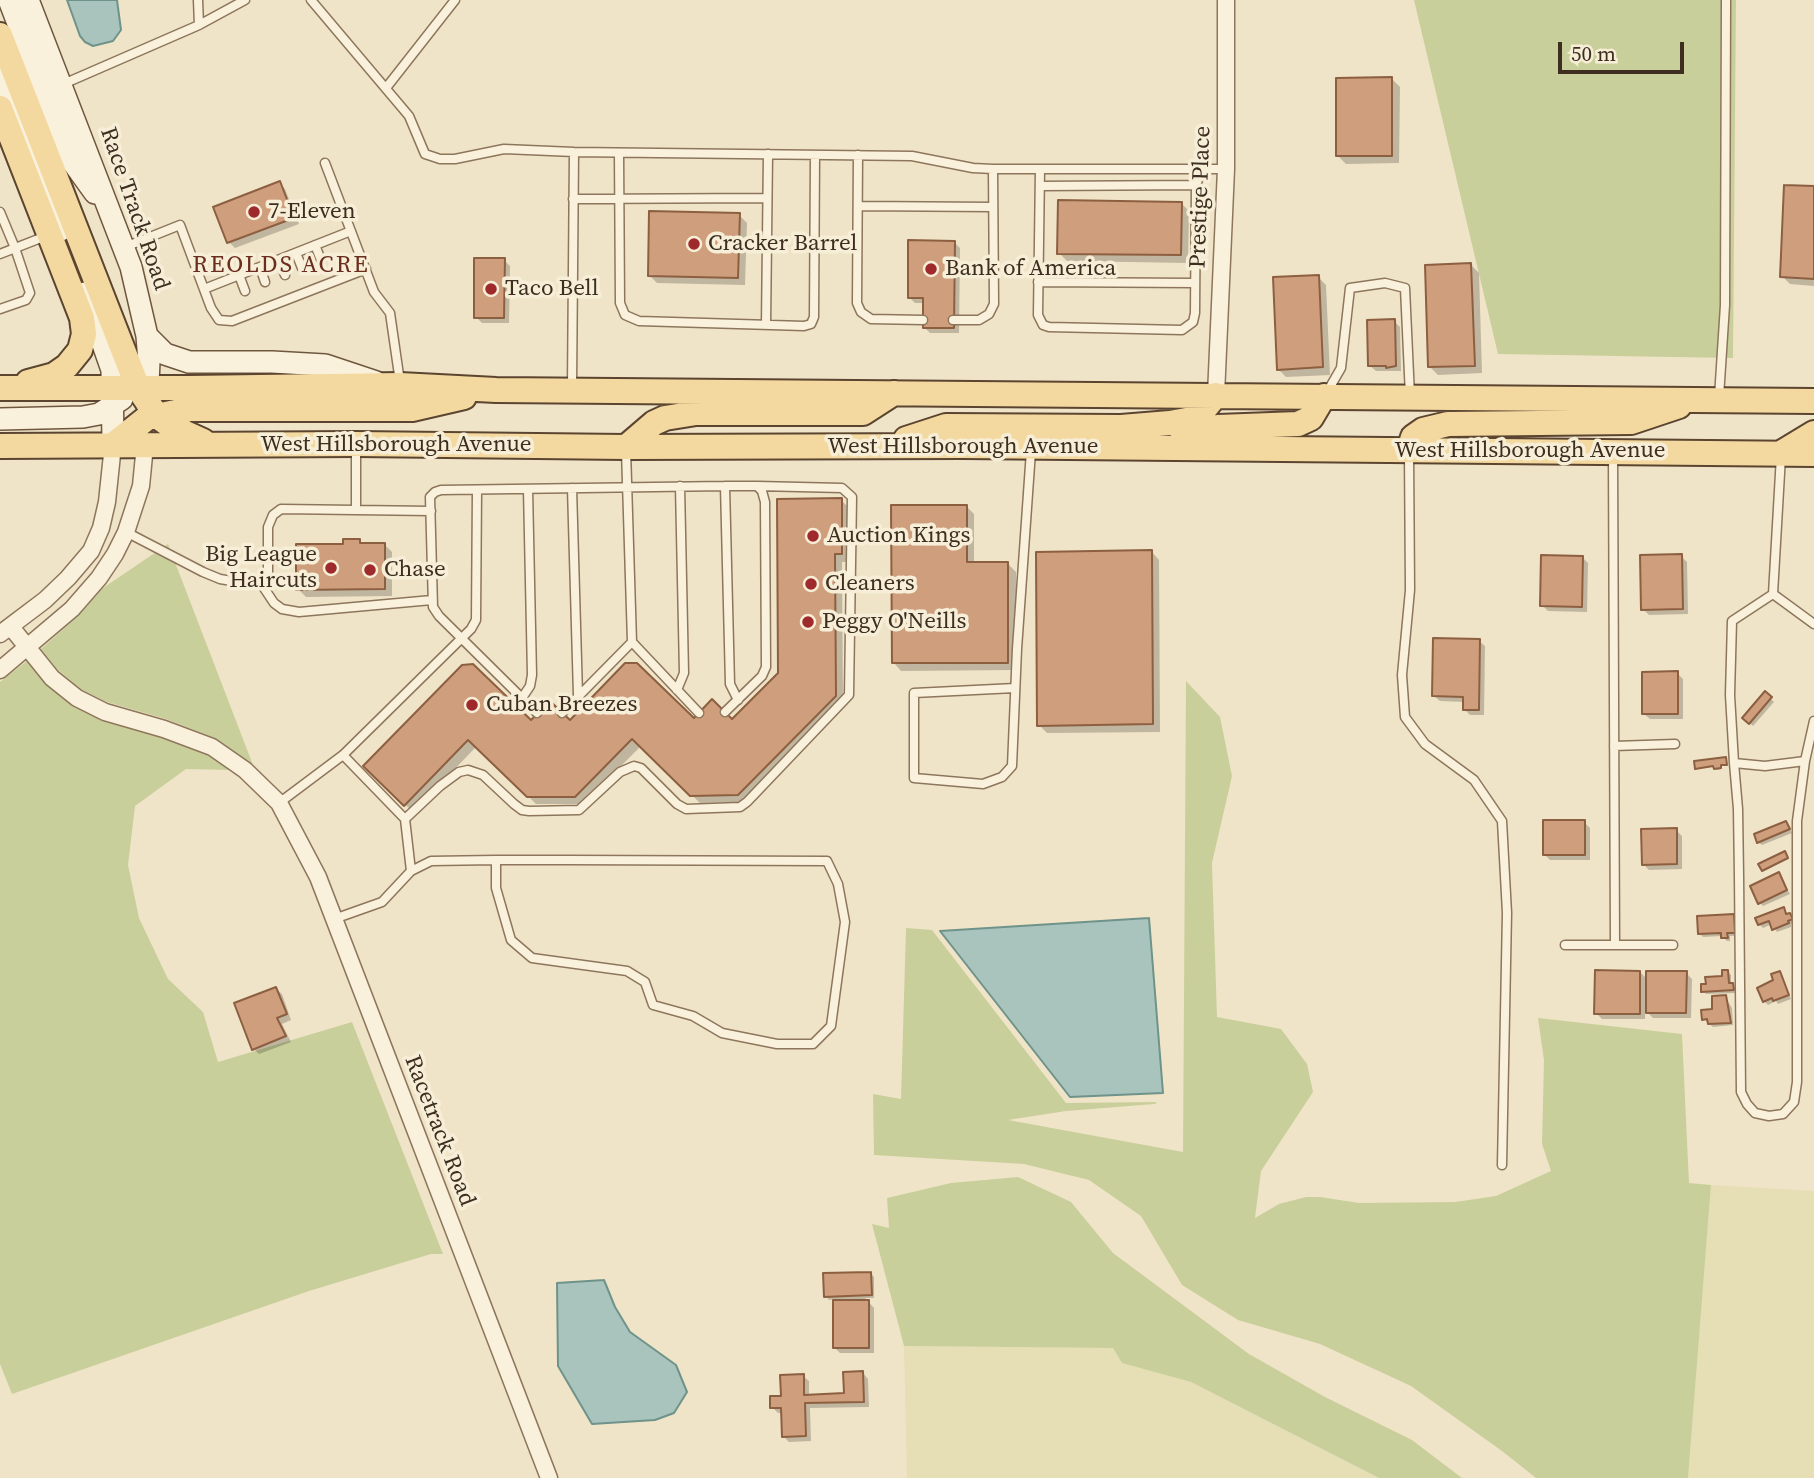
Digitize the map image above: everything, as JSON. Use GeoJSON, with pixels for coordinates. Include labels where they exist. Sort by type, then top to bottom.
{"type":"FeatureCollection","features":[{"type":"Feature","properties":{"kind":"main road"},"geometry":{"type":"LineString","coordinates":[[9,0],[69,158],[112,218]]}},
{"type":"Feature","properties":{"kind":"main road","name":"Race Track Road"},"geometry":{"type":"LineString","coordinates":[[28,0],[124,248],[140,299],[147,336],[137,397],[113,445]]}},
{"type":"Feature","properties":{"kind":"main road"},"geometry":{"type":"LineString","coordinates":[[0,35],[137,397],[172,427],[209,444]]}},
{"type":"Feature","properties":{"kind":"main road","name":"Race Track Road"},"geometry":{"type":"LineString","coordinates":[[0,72],[112,370],[137,397],[145,444]]}},
{"type":"Feature","properties":{"kind":"main road"},"geometry":{"type":"LineString","coordinates":[[0,108],[9,147],[49,235],[82,318],[84,334],[80,350],[67,366],[54,375],[3,388]]}},
{"type":"Feature","properties":{"kind":"main road"},"geometry":{"type":"LineString","coordinates":[[147,336],[165,354],[189,362],[325,365],[392,385]]}},
{"type":"Feature","properties":{"kind":"main road"},"geometry":{"type":"LineString","coordinates":[[3,388],[137,397],[392,385],[496,390],[1814,401]]}},
{"type":"Feature","properties":{"kind":"main road"},"geometry":{"type":"LineString","coordinates":[[0,419],[83,417],[99,414],[137,397],[190,410],[412,409],[496,390]]}},
{"type":"Feature","properties":{"kind":"main road"},"geometry":{"type":"LineString","coordinates":[[626,447],[653,423],[665,418],[696,413],[863,413],[895,393]]}},
{"type":"Feature","properties":{"kind":"main road"},"geometry":{"type":"LineString","coordinates":[[882,446],[946,426],[1121,427],[1170,423],[1197,418],[1216,395]]}},
{"type":"Feature","properties":{"kind":"main road"},"geometry":{"type":"LineString","coordinates":[[1171,449],[1218,427],[1298,424],[1311,418],[1324,396]]}},
{"type":"Feature","properties":{"kind":"main road"},"geometry":{"type":"LineString","coordinates":[[113,445],[137,397]]}},
{"type":"Feature","properties":{"kind":"main road"},"geometry":{"type":"LineString","coordinates":[[1409,450],[1413,437],[1423,430],[1448,424],[1631,422],[1708,400]]}},
{"type":"Feature","properties":{"kind":"main road"},"geometry":{"type":"LineString","coordinates":[[1781,453],[1814,433]]}},
{"type":"Feature","properties":{"kind":"main road","name":"West Hillsborough Avenue"},"geometry":{"type":"LineString","coordinates":[[0,446],[882,446],[1814,454]]}},
{"type":"Feature","properties":{"kind":"street","name":"Prestige Place"},"geometry":{"type":"LineString","coordinates":[[1216,395],[1226,169],[1226,0]]}},
{"type":"Feature","properties":{"kind":"street"},"geometry":{"type":"LineString","coordinates":[[0,670],[72,609],[99,578],[126,532],[141,486],[145,444]]}},
{"type":"Feature","properties":{"kind":"street"},"geometry":{"type":"LineString","coordinates":[[5,631],[60,586],[91,551],[102,528],[113,445]]}},
{"type":"Feature","properties":{"kind":"street","name":"Racetrack Road"},"geometry":{"type":"LineString","coordinates":[[5,631],[28,648],[52,677],[77,698],[105,712],[164,729],[212,747],[245,770],[279,803],[318,877],[549,1478]]}},
{"type":"Feature","properties":{"kind":"lane"},"geometry":{"type":"LineString","coordinates":[[198,0],[199,25]]}},
{"type":"Feature","properties":{"kind":"lane"},"geometry":{"type":"LineString","coordinates":[[61,85],[199,25],[245,0]]}},
{"type":"Feature","properties":{"kind":"lane"},"geometry":{"type":"LineString","coordinates":[[311,0],[409,116],[425,154],[440,159],[455,159],[504,149],[912,156],[973,168],[993,169],[1226,169]]}},
{"type":"Feature","properties":{"kind":"lane"},"geometry":{"type":"LineString","coordinates":[[386,88],[455,0]]}},
{"type":"Feature","properties":{"kind":"lane"},"geometry":{"type":"LineString","coordinates":[[1708,400],[1725,305],[1726,0]]}},
{"type":"Feature","properties":{"kind":"lane"},"geometry":{"type":"LineString","coordinates":[[572,390],[574,152]]}},
{"type":"Feature","properties":{"kind":"lane"},"geometry":{"type":"LineString","coordinates":[[620,153],[620,303],[625,315],[639,321],[804,326],[811,324],[814,317],[815,155]]}},
{"type":"Feature","properties":{"kind":"lane"},"geometry":{"type":"LineString","coordinates":[[766,325],[768,154]]}},
{"type":"Feature","properties":{"kind":"lane"},"geometry":{"type":"LineString","coordinates":[[858,155],[858,303],[861,313],[872,319],[923,320]]}},
{"type":"Feature","properties":{"kind":"lane"},"geometry":{"type":"LineString","coordinates":[[325,163],[374,292],[390,313],[392,385]]}},
{"type":"Feature","properties":{"kind":"lane"},"geometry":{"type":"LineString","coordinates":[[953,320],[979,320],[989,314],[994,304],[993,169]]}},
{"type":"Feature","properties":{"kind":"lane"},"geometry":{"type":"LineString","coordinates":[[1041,169],[1038,315],[1043,325],[1182,330],[1193,322],[1196,185],[1202,169]]}},
{"type":"Feature","properties":{"kind":"lane"},"geometry":{"type":"LineString","coordinates":[[1040,186],[1196,185]]}},
{"type":"Feature","properties":{"kind":"lane"},"geometry":{"type":"LineString","coordinates":[[573,199],[767,198]]}},
{"type":"Feature","properties":{"kind":"lane"},"geometry":{"type":"LineString","coordinates":[[858,206],[993,207]]}},
{"type":"Feature","properties":{"kind":"lane"},"geometry":{"type":"LineString","coordinates":[[0,212],[30,293],[26,300],[0,309]]}},
{"type":"Feature","properties":{"kind":"lane"},"geometry":{"type":"LineString","coordinates":[[124,248],[180,225],[211,308],[219,320],[232,321],[252,309],[366,269]]}},
{"type":"Feature","properties":{"kind":"lane"},"geometry":{"type":"LineString","coordinates":[[204,289],[351,231]]}},
{"type":"Feature","properties":{"kind":"lane"},"geometry":{"type":"LineString","coordinates":[[0,254],[49,235]]}},
{"type":"Feature","properties":{"kind":"lane"},"geometry":{"type":"LineString","coordinates":[[315,245],[321,260]]}},
{"type":"Feature","properties":{"kind":"lane"},"geometry":{"type":"LineString","coordinates":[[296,253],[302,268]]}},
{"type":"Feature","properties":{"kind":"lane"},"geometry":{"type":"LineString","coordinates":[[279,260],[285,275]]}},
{"type":"Feature","properties":{"kind":"lane"},"geometry":{"type":"LineString","coordinates":[[260,267],[265,282]]}},
{"type":"Feature","properties":{"kind":"lane"},"geometry":{"type":"LineString","coordinates":[[239,275],[245,291]]}},
{"type":"Feature","properties":{"kind":"lane"},"geometry":{"type":"LineString","coordinates":[[1038,282],[1195,283]]}},
{"type":"Feature","properties":{"kind":"lane"},"geometry":{"type":"LineString","coordinates":[[1324,396],[1341,368],[1350,288],[1385,283],[1405,288],[1410,397]]}},
{"type":"Feature","properties":{"kind":"lane"},"geometry":{"type":"LineString","coordinates":[[356,444],[356,509]]}},
{"type":"Feature","properties":{"kind":"lane"},"geometry":{"type":"LineString","coordinates":[[626,447],[632,642],[699,713]]}},
{"type":"Feature","properties":{"kind":"lane"},"geometry":{"type":"LineString","coordinates":[[1015,688],[914,693],[914,778],[983,784],[1002,777],[1012,766],[1032,448]]}},
{"type":"Feature","properties":{"kind":"lane"},"geometry":{"type":"LineString","coordinates":[[1409,450],[1410,590],[1402,676],[1405,717],[1425,744],[1474,780],[1502,821],[1507,913],[1502,1165]]}},
{"type":"Feature","properties":{"kind":"lane"},"geometry":{"type":"LineString","coordinates":[[1613,452],[1615,945]]}},
{"type":"Feature","properties":{"kind":"lane"},"geometry":{"type":"LineString","coordinates":[[1773,594],[1781,453]]}},
{"type":"Feature","properties":{"kind":"lane"},"geometry":{"type":"LineString","coordinates":[[677,690],[684,673],[680,486]]}},
{"type":"Feature","properties":{"kind":"lane"},"geometry":{"type":"LineString","coordinates":[[725,486],[730,684],[738,700]]}},
{"type":"Feature","properties":{"kind":"lane"},"geometry":{"type":"LineString","coordinates":[[725,712],[762,676],[766,667],[765,502],[762,491],[757,486]]}},
{"type":"Feature","properties":{"kind":"lane"},"geometry":{"type":"LineString","coordinates":[[405,820],[440,786],[459,772],[468,770],[483,775],[514,804],[529,811],[579,810],[620,772],[634,766],[640,768],[677,804],[686,809],[740,807],[747,802],[849,695],[852,496],[842,488],[757,486],[477,489],[435,492],[430,497],[432,600],[439,616],[537,713]]}},
{"type":"Feature","properties":{"kind":"lane"},"geometry":{"type":"LineString","coordinates":[[572,488],[578,695]]}},
{"type":"Feature","properties":{"kind":"lane"},"geometry":{"type":"LineString","coordinates":[[279,803],[343,755],[471,629],[476,620],[477,489]]}},
{"type":"Feature","properties":{"kind":"lane"},"geometry":{"type":"LineString","coordinates":[[522,698],[530,686],[532,675],[528,489]]}},
{"type":"Feature","properties":{"kind":"lane"},"geometry":{"type":"LineString","coordinates":[[126,532],[220,579],[250,584],[260,582],[268,572],[268,527],[273,515],[281,509],[431,511]]}},
{"type":"Feature","properties":{"kind":"lane"},"geometry":{"type":"LineString","coordinates":[[260,582],[274,603],[282,609],[299,612],[432,600]]}},
{"type":"Feature","properties":{"kind":"lane"},"geometry":{"type":"LineString","coordinates":[[1773,594],[1814,624]]}},
{"type":"Feature","properties":{"kind":"lane"},"geometry":{"type":"LineString","coordinates":[[1773,594],[1732,621],[1730,695],[1739,863],[1741,1092],[1755,1113],[1769,1116],[1783,1114],[1794,1102],[1797,1082],[1797,821],[1805,761],[1814,721]]}},
{"type":"Feature","properties":{"kind":"lane"},"geometry":{"type":"LineString","coordinates":[[562,712],[632,642]]}},
{"type":"Feature","properties":{"kind":"lane"},"geometry":{"type":"LineString","coordinates":[[1614,746],[1675,744]]}},
{"type":"Feature","properties":{"kind":"lane"},"geometry":{"type":"LineString","coordinates":[[343,755],[405,820],[411,871]]}},
{"type":"Feature","properties":{"kind":"lane"},"geometry":{"type":"LineString","coordinates":[[1734,763],[1765,766],[1805,761]]}},
{"type":"Feature","properties":{"kind":"lane"},"geometry":{"type":"LineString","coordinates":[[334,919],[382,902],[411,871],[431,861],[496,860],[827,861],[838,884],[845,922],[831,1026],[813,1044],[777,1044],[722,1033],[693,1016],[653,1005],[645,982],[627,971],[532,958],[511,940],[496,888],[496,860]]}},
{"type":"Feature","properties":{"kind":"lane"},"geometry":{"type":"LineString","coordinates":[[1565,945],[1673,945]]}},
{"type":"Feature","properties":{"kind":"shaded area"},"geometry":{"type":"Polygon","coordinates":[[[1711,1185],[1814,1191],[1814,1478],[1688,1478],[1711,1185]]]}},
{"type":"Feature","properties":{"kind":"shaded area"},"geometry":{"type":"Polygon","coordinates":[[[904,1346],[1113,1348],[1123,1363],[1191,1382],[1379,1478],[907,1478],[904,1346]]]}},
{"type":"Feature","properties":{"kind":"green space"},"geometry":{"type":"Polygon","coordinates":[[[1414,0],[1736,0],[1733,358],[1498,354],[1414,0]]]}},
{"type":"Feature","properties":{"kind":"green space"},"geometry":{"type":"Polygon","coordinates":[[[168,544],[253,765],[215,738],[166,719],[107,702],[82,690],[58,670],[41,649],[77,617],[103,588],[168,544]]]}},
{"type":"Feature","properties":{"kind":"green space"},"geometry":{"type":"Polygon","coordinates":[[[27,661],[48,685],[74,707],[103,721],[163,738],[209,756],[229,770],[186,769],[135,806],[128,865],[139,918],[168,979],[203,1012],[218,1062],[352,1022],[443,1254],[431,1254],[309,1291],[12,1394],[0,1364],[0,682],[27,661]]]}},
{"type":"Feature","properties":{"kind":"green space"},"geometry":{"type":"Polygon","coordinates":[[[1186,681],[1220,717],[1232,776],[1212,863],[1217,1017],[1281,1029],[1307,1064],[1313,1092],[1261,1171],[1255,1218],[1279,1204],[1306,1197],[1359,1203],[1455,1202],[1496,1196],[1551,1171],[1542,1144],[1544,1060],[1538,1018],[1682,1034],[1689,1183],[1711,1185],[1688,1478],[1536,1478],[1411,1386],[1320,1344],[1238,1320],[1182,1285],[1141,1216],[1089,1180],[1024,1164],[874,1155],[873,1094],[901,1099],[906,928],[932,930],[1066,1103],[1157,1102],[1008,1120],[1183,1152],[1186,681]]]}},
{"type":"Feature","properties":{"kind":"green space"},"geometry":{"type":"Polygon","coordinates":[[[1018,1177],[1071,1202],[1113,1253],[1249,1354],[1325,1397],[1412,1440],[1462,1478],[1379,1478],[1191,1382],[1122,1363],[1113,1348],[904,1346],[872,1224],[889,1228],[887,1198],[951,1183],[1018,1177]]]}},
{"type":"Feature","properties":{"kind":"water"},"geometry":{"type":"Polygon","coordinates":[[[67,0],[117,0],[121,30],[113,41],[93,46],[85,42],[80,36],[67,0]]]}},
{"type":"Feature","properties":{"kind":"water"},"geometry":{"type":"Polygon","coordinates":[[[1149,918],[1163,1093],[1070,1097],[940,931],[1149,918]]]}},
{"type":"Feature","properties":{"kind":"water"},"geometry":{"type":"Polygon","coordinates":[[[604,1280],[615,1307],[630,1332],[676,1365],[687,1392],[674,1413],[655,1420],[592,1424],[558,1366],[557,1283],[604,1280]]]}},
{"type":"Feature","properties":{"kind":"building"},"geometry":{"type":"Polygon","coordinates":[[[1392,77],[1392,156],[1336,156],[1336,78],[1392,77]]]}},
{"type":"Feature","properties":{"kind":"building","name":"7-Eleven"},"geometry":{"type":"Polygon","coordinates":[[[280,181],[294,218],[227,243],[213,207],[280,181]]]}},
{"type":"Feature","properties":{"kind":"building"},"geometry":{"type":"Polygon","coordinates":[[[1784,185],[1814,186],[1814,279],[1780,277],[1784,185]]]}},
{"type":"Feature","properties":{"kind":"building"},"geometry":{"type":"Polygon","coordinates":[[[1058,200],[1182,202],[1181,255],[1057,254],[1058,200]]]}},
{"type":"Feature","properties":{"kind":"building","name":"Cracker Barrel"},"geometry":{"type":"Polygon","coordinates":[[[649,211],[740,213],[738,278],[648,276],[649,211]]]}},
{"type":"Feature","properties":{"kind":"building","name":"Bank of America"},"geometry":{"type":"Polygon","coordinates":[[[908,240],[955,241],[954,328],[923,328],[923,298],[908,298],[908,240]]]}},
{"type":"Feature","properties":{"kind":"building"},"geometry":{"type":"Polygon","coordinates":[[[474,258],[505,258],[504,318],[474,318],[474,258]]]}},
{"type":"Feature","properties":{"kind":"building"},"geometry":{"type":"Polygon","coordinates":[[[1471,263],[1475,366],[1428,367],[1425,265],[1471,263]]]}},
{"type":"Feature","properties":{"kind":"building"},"geometry":{"type":"Polygon","coordinates":[[[1319,275],[1323,367],[1277,370],[1273,277],[1319,275]]]}},
{"type":"Feature","properties":{"kind":"building"},"geometry":{"type":"Polygon","coordinates":[[[1395,319],[1396,366],[1368,366],[1367,320],[1395,319]]]}},
{"type":"Feature","properties":{"kind":"building"},"geometry":{"type":"Polygon","coordinates":[[[842,498],[842,554],[835,554],[836,696],[738,795],[690,796],[632,739],[575,797],[527,797],[468,740],[404,806],[363,766],[462,665],[473,664],[531,720],[550,701],[570,720],[625,663],[637,663],[694,718],[712,699],[732,719],[778,673],[777,499],[842,498]]]}},
{"type":"Feature","properties":{"kind":"building"},"geometry":{"type":"Polygon","coordinates":[[[891,505],[967,505],[967,562],[1008,562],[1008,663],[892,663],[891,505]]]}},
{"type":"Feature","properties":{"kind":"building"},"geometry":{"type":"Polygon","coordinates":[[[343,539],[360,539],[360,543],[385,543],[385,589],[296,590],[296,544],[343,544],[343,539]]]}},
{"type":"Feature","properties":{"kind":"building"},"geometry":{"type":"Polygon","coordinates":[[[1152,550],[1153,724],[1037,726],[1036,552],[1152,550]]]}},
{"type":"Feature","properties":{"kind":"building"},"geometry":{"type":"Polygon","coordinates":[[[1682,554],[1683,609],[1641,610],[1640,555],[1682,554]]]}},
{"type":"Feature","properties":{"kind":"building"},"geometry":{"type":"Polygon","coordinates":[[[1541,555],[1583,556],[1582,607],[1540,606],[1541,555]]]}},
{"type":"Feature","properties":{"kind":"building"},"geometry":{"type":"Polygon","coordinates":[[[1433,638],[1480,639],[1479,710],[1463,710],[1463,697],[1432,696],[1433,638]]]}},
{"type":"Feature","properties":{"kind":"building"},"geometry":{"type":"Polygon","coordinates":[[[1678,671],[1678,714],[1642,714],[1642,672],[1678,671]]]}},
{"type":"Feature","properties":{"kind":"building"},"geometry":{"type":"Polygon","coordinates":[[[1765,691],[1772,697],[1749,724],[1742,718],[1765,691]]]}},
{"type":"Feature","properties":{"kind":"building"},"geometry":{"type":"Polygon","coordinates":[[[1726,757],[1727,765],[1721,765],[1721,768],[1714,769],[1713,766],[1695,769],[1694,761],[1726,757]]]}},
{"type":"Feature","properties":{"kind":"building"},"geometry":{"type":"Polygon","coordinates":[[[1543,820],[1585,820],[1585,855],[1543,855],[1543,820]]]}},
{"type":"Feature","properties":{"kind":"building"},"geometry":{"type":"Polygon","coordinates":[[[1786,821],[1790,829],[1757,843],[1754,834],[1786,821]]]}},
{"type":"Feature","properties":{"kind":"building"},"geometry":{"type":"Polygon","coordinates":[[[1677,828],[1677,864],[1642,865],[1641,829],[1677,828]]]}},
{"type":"Feature","properties":{"kind":"building"},"geometry":{"type":"Polygon","coordinates":[[[1785,851],[1788,858],[1762,871],[1758,864],[1785,851]]]}},
{"type":"Feature","properties":{"kind":"building"},"geometry":{"type":"Polygon","coordinates":[[[1779,872],[1787,890],[1758,904],[1750,886],[1779,872]]]}},
{"type":"Feature","properties":{"kind":"building"},"geometry":{"type":"Polygon","coordinates":[[[1784,907],[1786,914],[1790,913],[1793,919],[1788,921],[1789,923],[1772,930],[1769,921],[1758,925],[1755,918],[1784,907]]]}},
{"type":"Feature","properties":{"kind":"building"},"geometry":{"type":"Polygon","coordinates":[[[1734,914],[1735,933],[1727,933],[1728,938],[1721,938],[1721,933],[1698,934],[1697,916],[1734,914]]]}},
{"type":"Feature","properties":{"kind":"building"},"geometry":{"type":"Polygon","coordinates":[[[1595,970],[1640,971],[1640,1014],[1594,1014],[1595,970]]]}},
{"type":"Feature","properties":{"kind":"building"},"geometry":{"type":"Polygon","coordinates":[[[1722,970],[1728,970],[1729,983],[1733,983],[1734,990],[1701,992],[1701,984],[1706,984],[1705,977],[1722,976],[1722,970]]]}},
{"type":"Feature","properties":{"kind":"building"},"geometry":{"type":"Polygon","coordinates":[[[1646,971],[1687,971],[1686,1013],[1646,1013],[1646,971]]]}},
{"type":"Feature","properties":{"kind":"building"},"geometry":{"type":"Polygon","coordinates":[[[1780,971],[1789,995],[1763,1002],[1757,988],[1773,980],[1771,974],[1780,971]]]}},
{"type":"Feature","properties":{"kind":"building"},"geometry":{"type":"Polygon","coordinates":[[[276,987],[287,1014],[277,1018],[286,1036],[252,1050],[234,1003],[276,987]]]}},
{"type":"Feature","properties":{"kind":"building"},"geometry":{"type":"Polygon","coordinates":[[[1726,995],[1731,1023],[1708,1024],[1707,1019],[1702,1020],[1701,1010],[1712,1009],[1712,996],[1726,995]]]}},
{"type":"Feature","properties":{"kind":"building"},"geometry":{"type":"Polygon","coordinates":[[[871,1272],[872,1295],[824,1297],[823,1273],[871,1272]]]}},
{"type":"Feature","properties":{"kind":"building"},"geometry":{"type":"Polygon","coordinates":[[[833,1300],[869,1300],[869,1348],[833,1348],[833,1300]]]}},
{"type":"Feature","properties":{"kind":"building"},"geometry":{"type":"Polygon","coordinates":[[[863,1371],[864,1402],[805,1403],[806,1436],[782,1437],[781,1408],[770,1408],[770,1396],[781,1396],[780,1375],[804,1374],[804,1395],[844,1393],[843,1372],[863,1371]]]}},
{"type":"Feature","properties":{"kind":"place","name":"7-Eleven"},"geometry":{"type":"Point","coordinates":[254,212]}},
{"type":"Feature","properties":{"kind":"place","name":"Cracker Barrel"},"geometry":{"type":"Point","coordinates":[694,244]}},
{"type":"Feature","properties":{"kind":"place","name":"Bank of America"},"geometry":{"type":"Point","coordinates":[931,269]}},
{"type":"Feature","properties":{"kind":"place","name":"Taco Bell"},"geometry":{"type":"Point","coordinates":[491,289]}},
{"type":"Feature","properties":{"kind":"place","name":"Auction Kings"},"geometry":{"type":"Point","coordinates":[813,536]}},
{"type":"Feature","properties":{"kind":"place","name":"Big League Haircuts"},"geometry":{"type":"Point","coordinates":[331,568]}},
{"type":"Feature","properties":{"kind":"place","name":"Chase"},"geometry":{"type":"Point","coordinates":[370,570]}},
{"type":"Feature","properties":{"kind":"place","name":"Cleaners"},"geometry":{"type":"Point","coordinates":[811,584]}},
{"type":"Feature","properties":{"kind":"place","name":"Peggy O'Neills"},"geometry":{"type":"Point","coordinates":[808,622]}},
{"type":"Feature","properties":{"kind":"place","name":"Cuban Breezes"},"geometry":{"type":"Point","coordinates":[472,705]}},
{"type":"Feature","properties":{"kind":"district","name":"REOLDS ACRE"},"geometry":{"type":"Point","coordinates":[281,266]}}]}
